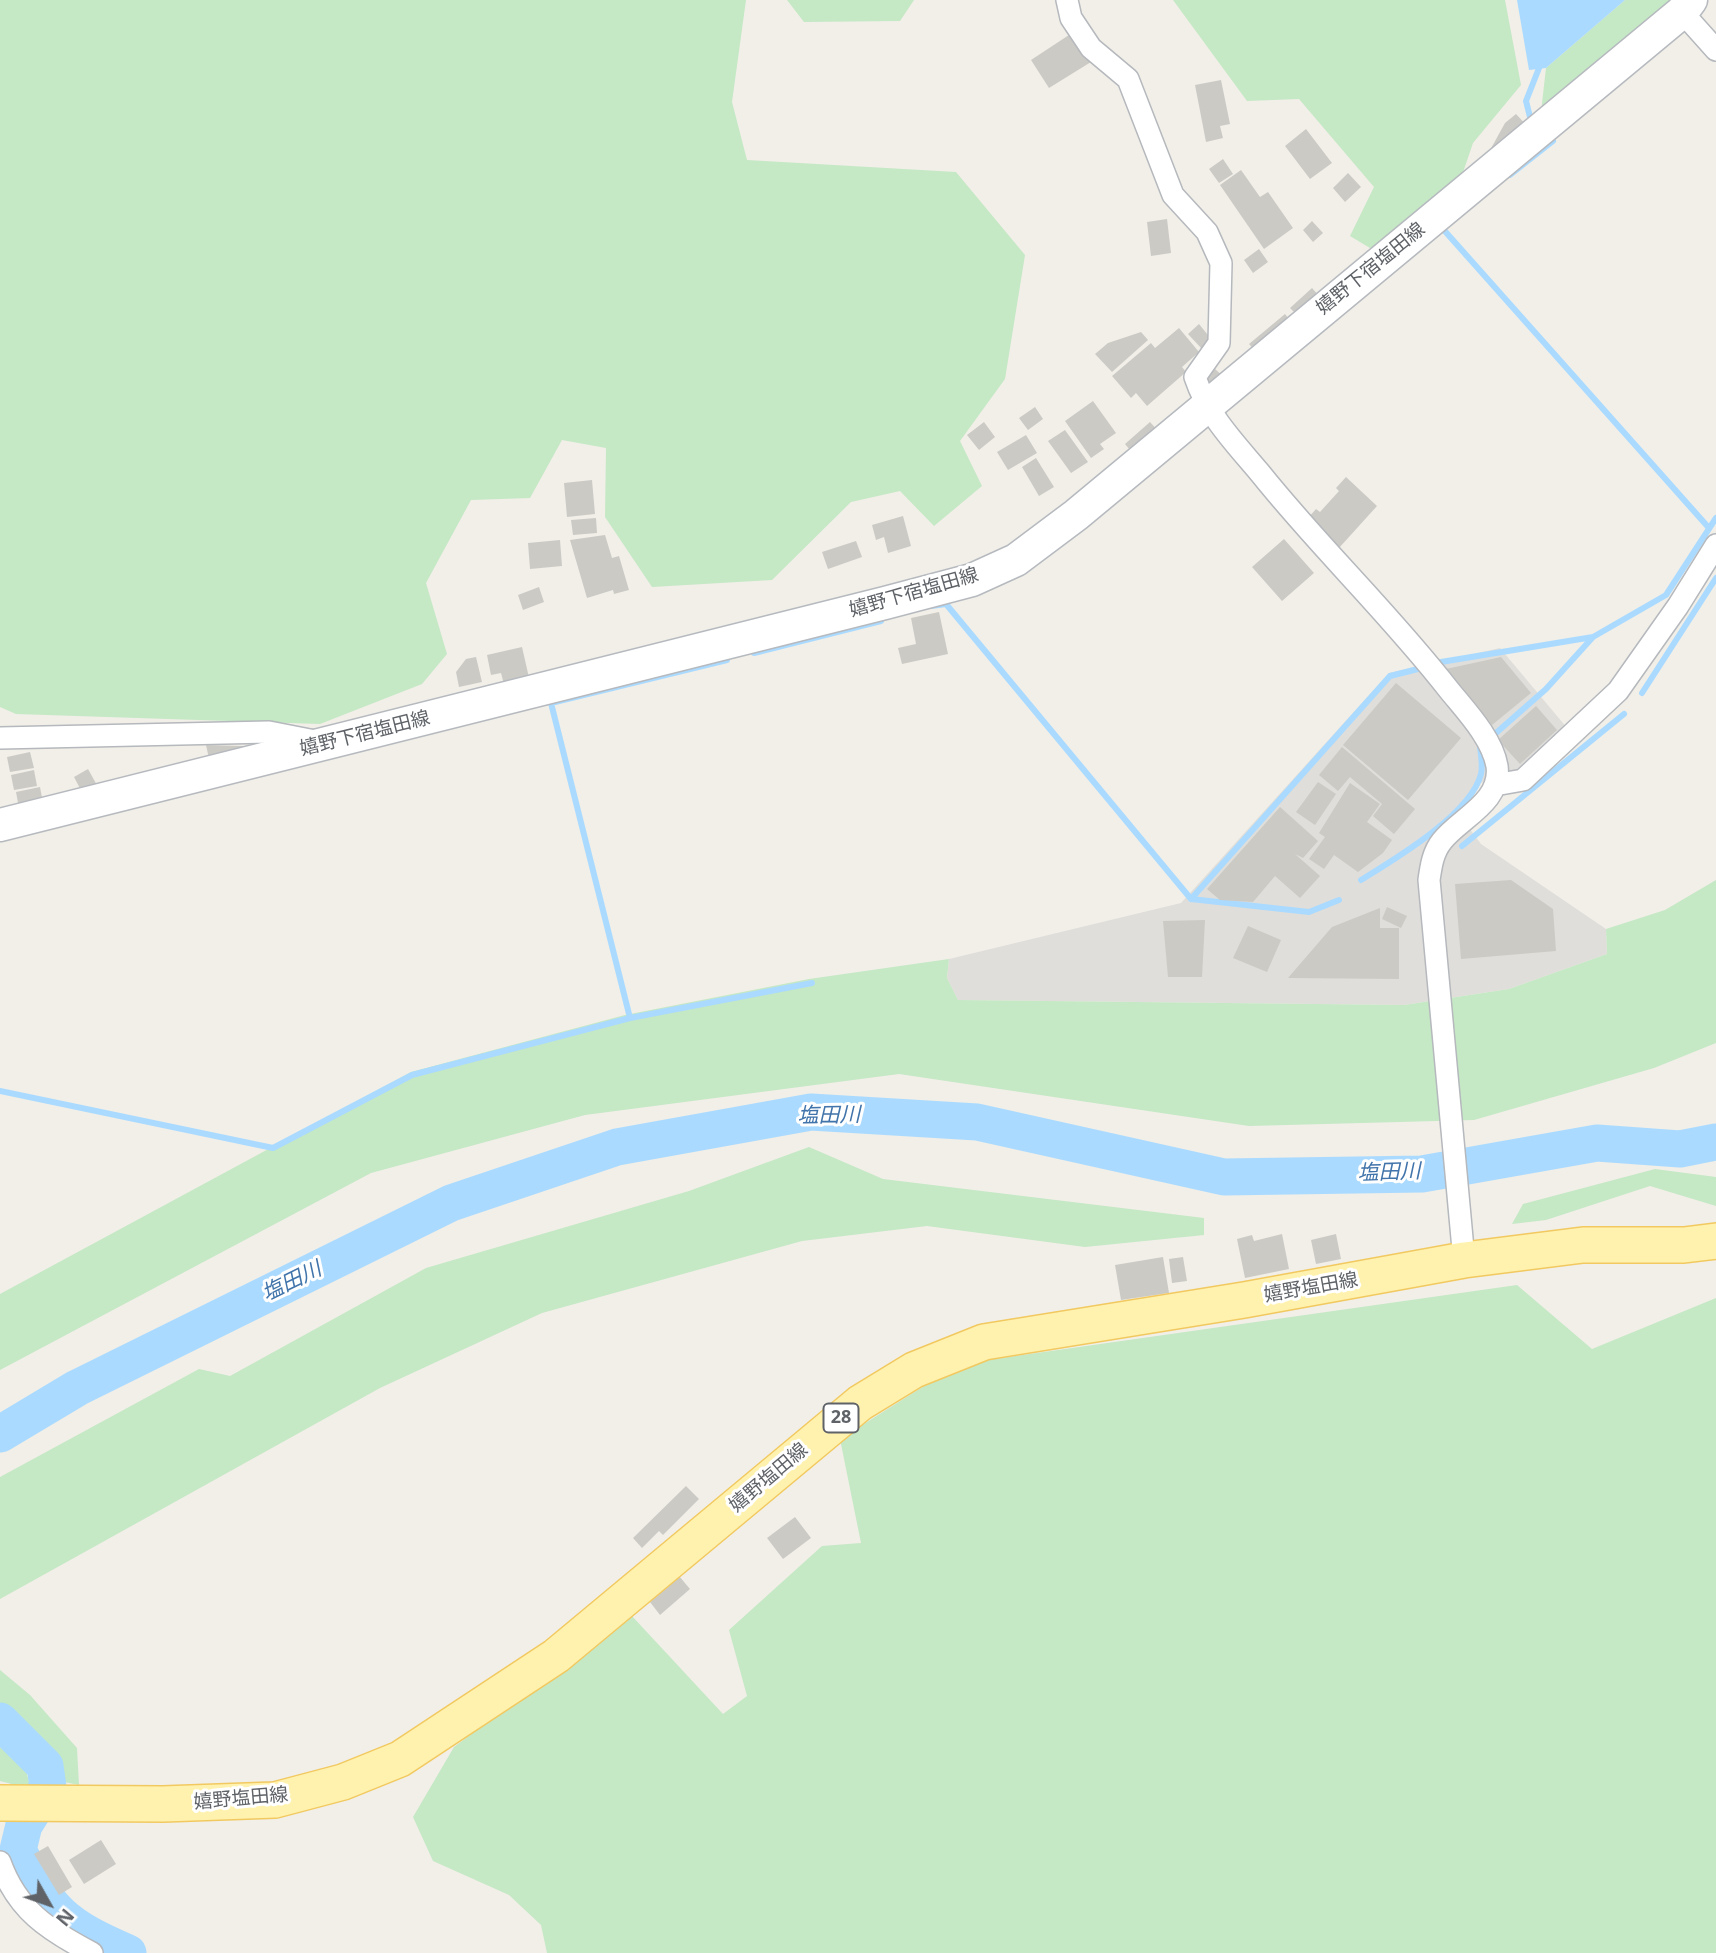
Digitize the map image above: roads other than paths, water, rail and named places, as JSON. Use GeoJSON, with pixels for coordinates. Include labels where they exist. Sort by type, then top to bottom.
{"type":"FeatureCollection","features":[{"type":"Feature","properties":{"kind":"main road","name":"嬉野下宿塩田線"},"geometry":{"type":"LineString","coordinates":[[0,825],[972,580],[1016,560],[1076,515],[1204,405],[1687,6]]}},
{"type":"Feature","properties":{"kind":"main road","name":"嬉野塩田線"},"geometry":{"type":"LineString","coordinates":[[11,1803],[163,1804],[275,1800],[343,1782],[400,1759],[556,1656],[860,1403],[914,1370],[984,1342],[1244,1300],[1462,1246],[1684,1245],[1716,1241]]}},
{"type":"Feature","properties":{"kind":"street"},"geometry":{"type":"LineString","coordinates":[[1067,0],[1071,18],[1091,48],[1128,79],[1173,195],[1207,232],[1221,263],[1219,343],[1195,377],[1204,405],[1291,512],[1432,668],[1480,728],[1497,766],[1495,785],[1481,806],[1443,840],[1433,857],[1429,880],[1462,1246]]}},
{"type":"Feature","properties":{"kind":"street"},"geometry":{"type":"LineString","coordinates":[[1687,6],[1716,50]]}},
{"type":"Feature","properties":{"kind":"street"},"geometry":{"type":"LineString","coordinates":[[1495,785],[1523,780],[1618,691],[1678,606],[1716,545]]}},
{"type":"Feature","properties":{"kind":"street"},"geometry":{"type":"LineString","coordinates":[[0,738],[96,733],[269,732],[326,743]]}},
{"type":"Feature","properties":{"kind":"street"},"geometry":{"type":"LineString","coordinates":[[0,1862],[23,1907],[59,1936],[92,1953]]}},
{"type":"Feature","properties":{"kind":"water"},"geometry":{"type":"Polygon","coordinates":[[[1517,0],[1625,0],[1546,68],[1529,70],[1517,0]]]}},
{"type":"Feature","properties":{"kind":"waterway"},"geometry":{"type":"LineString","coordinates":[[1530,117],[1526,101],[1541,63]]}},
{"type":"Feature","properties":{"kind":"waterway"},"geometry":{"type":"LineString","coordinates":[[1510,175],[1553,141]]}},
{"type":"Feature","properties":{"kind":"waterway"},"geometry":{"type":"LineString","coordinates":[[1447,225],[1443,229],[1709,528]]}},
{"type":"Feature","properties":{"kind":"waterway"},"geometry":{"type":"LineString","coordinates":[[1496,733],[1546,689],[1593,637],[1666,595],[1716,518]]}},
{"type":"Feature","properties":{"kind":"waterway"},"geometry":{"type":"LineString","coordinates":[[1642,693],[1716,578]]}},
{"type":"Feature","properties":{"kind":"waterway"},"geometry":{"type":"LineString","coordinates":[[931,606],[946,604],[1191,899],[1390,676],[1418,669]]}},
{"type":"Feature","properties":{"kind":"waterway"},"geometry":{"type":"LineString","coordinates":[[754,653],[881,621]]}},
{"type":"Feature","properties":{"kind":"waterway"},"geometry":{"type":"LineString","coordinates":[[1441,662],[1593,637]]}},
{"type":"Feature","properties":{"kind":"waterway"},"geometry":{"type":"LineString","coordinates":[[0,1091],[273,1148],[412,1075],[630,1018],[551,703],[727,660]]}},
{"type":"Feature","properties":{"kind":"waterway"},"geometry":{"type":"LineString","coordinates":[[1462,846],[1624,714]]}},
{"type":"Feature","properties":{"kind":"waterway"},"geometry":{"type":"LineString","coordinates":[[1361,880],[1430,834],[1463,804],[1481,774],[1480,747]]}},
{"type":"Feature","properties":{"kind":"waterway"},"geometry":{"type":"LineString","coordinates":[[1191,899],[1309,912],[1339,900]]}},
{"type":"Feature","properties":{"kind":"waterway"},"geometry":{"type":"LineString","coordinates":[[630,1018],[812,983]]}},
{"type":"Feature","properties":{"kind":"waterway","name":"塩田川"},"geometry":{"type":"LineString","coordinates":[[0,1434],[77,1388],[451,1203],[617,1147],[811,1112],[977,1122],[1224,1177],[1422,1174],[1597,1143],[1680,1149],[1716,1142]]}},
{"type":"Feature","properties":{"kind":"waterway"},"geometry":{"type":"LineString","coordinates":[[0,1721],[45,1766],[48,1787],[24,1825],[18,1850],[29,1871],[61,1915],[89,1934],[128,1953]]}}]}
